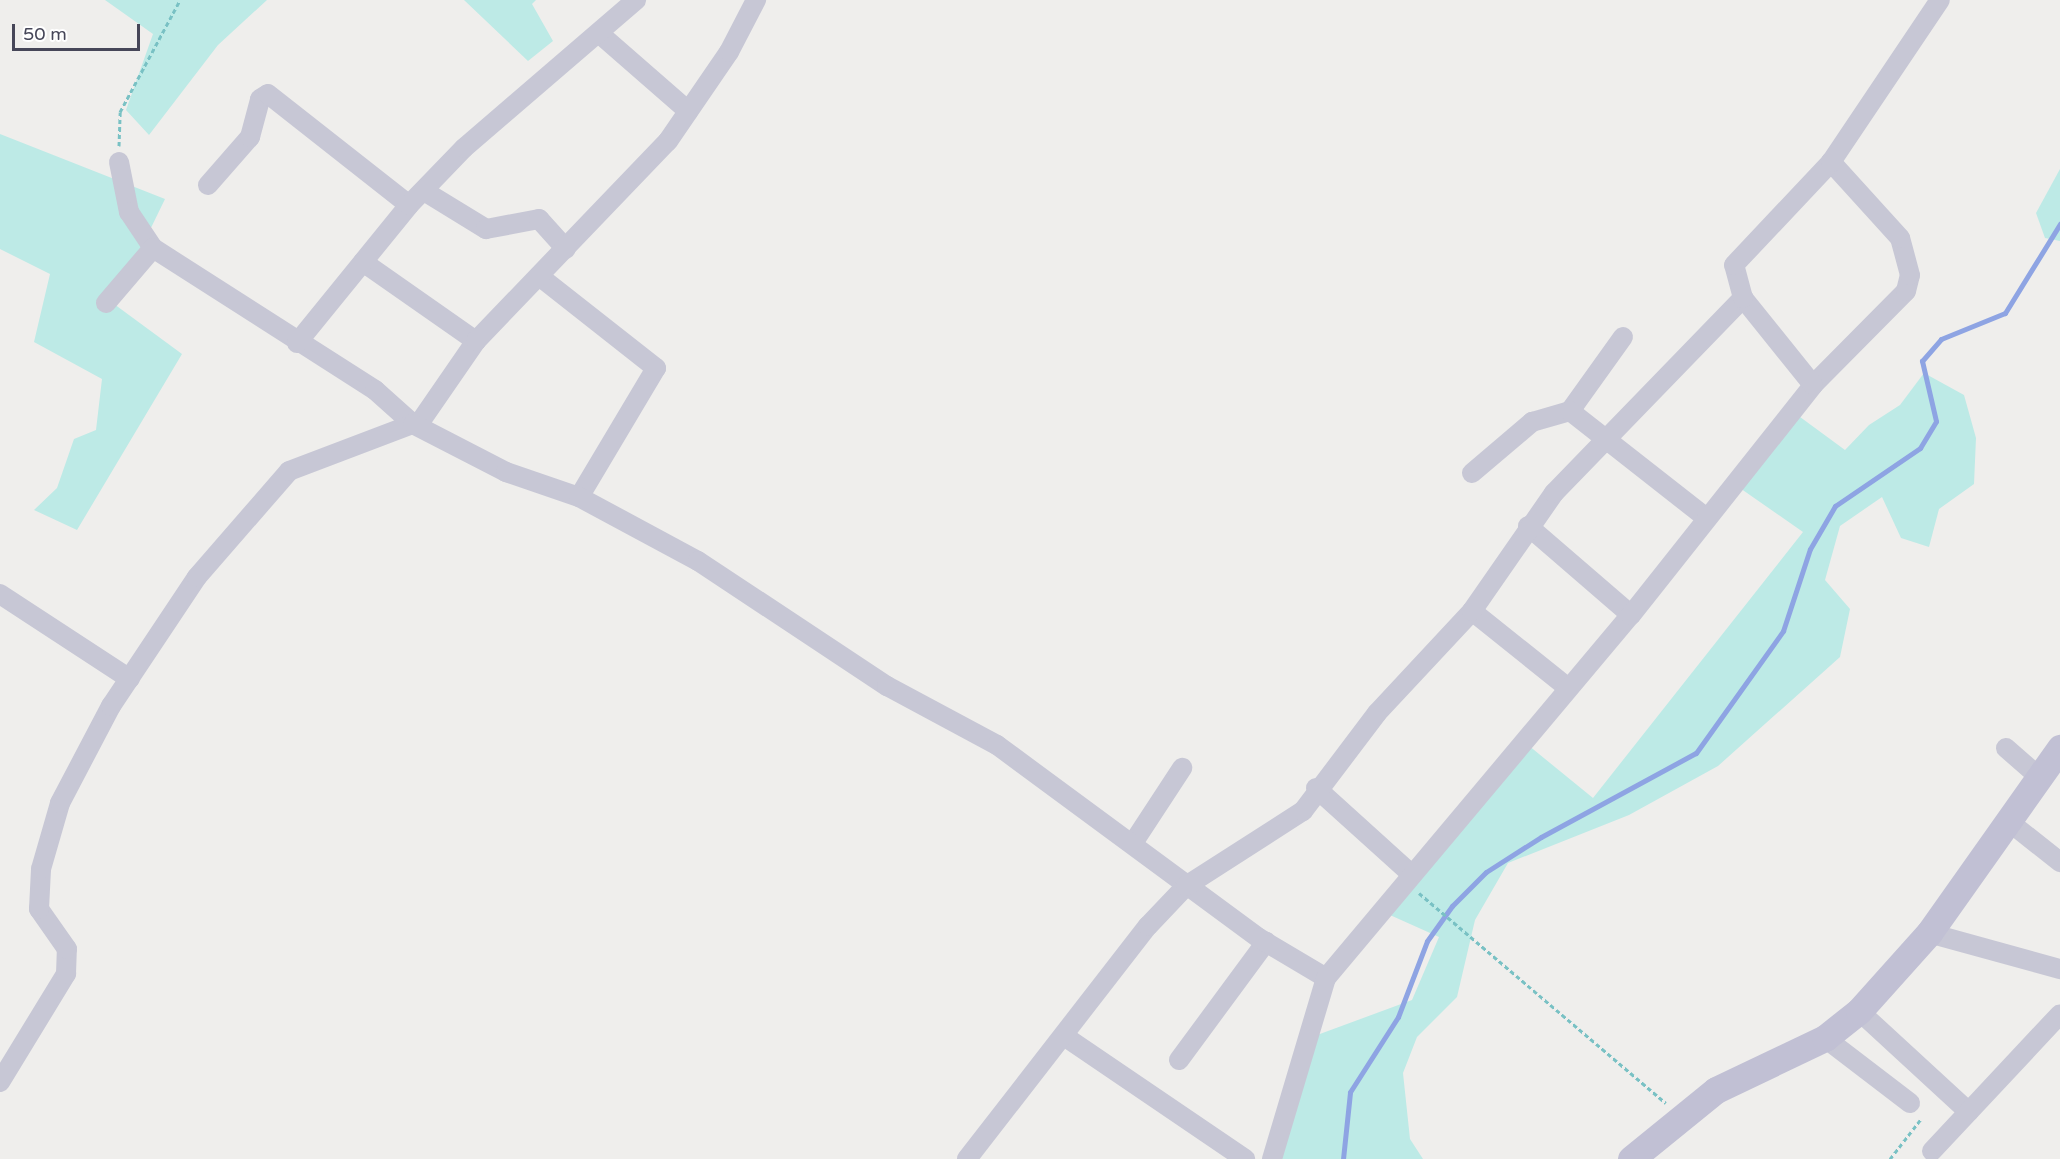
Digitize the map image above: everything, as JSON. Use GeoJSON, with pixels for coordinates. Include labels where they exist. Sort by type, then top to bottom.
{"type":"FeatureCollection","features":[{"type":"Feature","properties":{"kind":"street"},"geometry":{"type":"LineString","coordinates":[[297,343],[409,205],[517,98],[601,35],[636,0]]}},
{"type":"Feature","properties":{"kind":"street"},"geometry":{"type":"LineString","coordinates":[[0,1082],[66,974],[67,949],[39,909],[41,869],[60,803],[130,679],[197,577],[289,471],[416,424],[476,341],[668,141],[756,0]]}},
{"type":"Feature","properties":{"kind":"street"},"geometry":{"type":"LineString","coordinates":[[1813,385],[1743,298],[1734,265],[1831,162],[1940,0]]}},
{"type":"Feature","properties":{"kind":"street"},"geometry":{"type":"LineString","coordinates":[[601,35],[688,111]]}},
{"type":"Feature","properties":{"kind":"street"},"geometry":{"type":"LineString","coordinates":[[208,185],[250,137],[260,99],[268,94],[409,205]]}},
{"type":"Feature","properties":{"kind":"street"},"geometry":{"type":"LineString","coordinates":[[118,162],[129,212],[153,248],[297,343],[375,390],[416,424],[506,472],[579,497],[698,561],[887,686],[997,745],[1133,843],[1186,886],[1266,942],[1326,978]]}},
{"type":"Feature","properties":{"kind":"street"},"geometry":{"type":"LineString","coordinates":[[1272,1159],[1326,978],[1410,873],[1631,615],[1705,517],[1813,385],[1906,291],[1910,275],[1900,238],[1831,162]]}},
{"type":"Feature","properties":{"kind":"street"},"geometry":{"type":"LineString","coordinates":[[424,191],[486,229],[539,219],[566,249]]}},
{"type":"Feature","properties":{"kind":"street"},"geometry":{"type":"LineString","coordinates":[[106,303],[153,248]]}},
{"type":"Feature","properties":{"kind":"street"},"geometry":{"type":"LineString","coordinates":[[363,262],[476,341]]}},
{"type":"Feature","properties":{"kind":"street"},"geometry":{"type":"LineString","coordinates":[[539,276],[656,368],[579,497]]}},
{"type":"Feature","properties":{"kind":"street"},"geometry":{"type":"LineString","coordinates":[[967,1159],[1148,926],[1186,886],[1284,826],[1310,803],[1316,788],[1472,610],[1528,526],[1603,442],[1743,298]]}},
{"type":"Feature","properties":{"kind":"street"},"geometry":{"type":"LineString","coordinates":[[1472,473],[1532,422],[1570,411],[1623,337]]}},
{"type":"Feature","properties":{"kind":"street"},"geometry":{"type":"LineString","coordinates":[[1570,411],[1603,442],[1705,517]]}},
{"type":"Feature","properties":{"kind":"street"},"geometry":{"type":"LineString","coordinates":[[1528,526],[1631,615]]}},
{"type":"Feature","properties":{"kind":"street"},"geometry":{"type":"LineString","coordinates":[[0,594],[130,679]]}},
{"type":"Feature","properties":{"kind":"street"},"geometry":{"type":"LineString","coordinates":[[1472,610],[1568,688]]}},
{"type":"Feature","properties":{"kind":"street"},"geometry":{"type":"LineString","coordinates":[[2006,748],[2037,775]]}},
{"type":"Feature","properties":{"kind":"street"},"geometry":{"type":"LineString","coordinates":[[1631,1159],[1680,1116],[1716,1090],[1825,1038],[1859,1011],[1929,933],[2037,775],[2060,748]]}},
{"type":"Feature","properties":{"kind":"street"},"geometry":{"type":"LineString","coordinates":[[1133,843],[1182,768]]}},
{"type":"Feature","properties":{"kind":"street"},"geometry":{"type":"LineString","coordinates":[[1316,788],[1410,873]]}},
{"type":"Feature","properties":{"kind":"street"},"geometry":{"type":"LineString","coordinates":[[2007,820],[2060,862]]}},
{"type":"Feature","properties":{"kind":"street"},"geometry":{"type":"LineString","coordinates":[[1929,933],[2060,969]]}},
{"type":"Feature","properties":{"kind":"street"},"geometry":{"type":"LineString","coordinates":[[1179,1060],[1266,942]]}},
{"type":"Feature","properties":{"kind":"street"},"geometry":{"type":"LineString","coordinates":[[1859,1011],[1969,1112]]}},
{"type":"Feature","properties":{"kind":"street"},"geometry":{"type":"LineString","coordinates":[[1932,1151],[2060,1014]]}},
{"type":"Feature","properties":{"kind":"street"},"geometry":{"type":"LineString","coordinates":[[1064,1036],[1245,1159]]}},
{"type":"Feature","properties":{"kind":"street"},"geometry":{"type":"LineString","coordinates":[[1825,1038],[1917,1108]]}},
{"type":"Feature","properties":{"kind":"path"},"geometry":{"type":"LineString","coordinates":[[118,162],[120,112],[180,0]]}},
{"type":"Feature","properties":{"kind":"path"},"geometry":{"type":"LineString","coordinates":[[1437,907],[1680,1116]]}},
{"type":"Feature","properties":{"kind":"path"},"geometry":{"type":"LineString","coordinates":[[1890,1159],[1917,1108]]}},
{"type":"Feature","properties":{"kind":"shaded area"},"geometry":{"type":"Polygon","coordinates":[[[105,0],[267,0],[218,45],[149,135],[126,110],[153,34],[105,0]]]}},
{"type":"Feature","properties":{"kind":"shaded area"},"geometry":{"type":"Polygon","coordinates":[[[464,0],[536,0],[532,4],[553,41],[528,61],[464,0]]]}},
{"type":"Feature","properties":{"kind":"shaded area"},"geometry":{"type":"Polygon","coordinates":[[[0,134],[165,199],[114,304],[182,354],[77,530],[34,510],[57,488],[74,439],[96,430],[102,379],[34,342],[50,274],[0,249],[0,134]]]}},
{"type":"Feature","properties":{"kind":"shaded area"},"geometry":{"type":"Polygon","coordinates":[[[2060,169],[2060,241],[2045,238],[2036,213],[2060,169]]]}},
{"type":"Feature","properties":{"kind":"shaded area"},"geometry":{"type":"Polygon","coordinates":[[[1924,373],[1964,395],[1976,438],[1974,484],[1939,509],[1929,547],[1901,538],[1882,497],[1840,526],[1825,580],[1850,609],[1840,657],[1718,766],[1629,815],[1508,863],[1475,920],[1457,997],[1417,1037],[1403,1073],[1410,1139],[1423,1159],[1275,1159],[1309,1038],[1412,1000],[1439,937],[1381,911],[1523,741],[1593,798],[1803,532],[1737,486],[1796,414],[1845,450],[1869,425],[1900,405],[1924,373]]]}},
{"type":"Feature","properties":{"kind":"waterway"},"geometry":{"type":"LineString","coordinates":[[1343,1159],[1350,1092],[1398,1017],[1427,941],[1452,906],[1486,872],[1541,837],[1696,753],[1783,631],[1810,549],[1835,506],[1920,448],[1936,421],[1922,361],[1941,339],[2005,313],[2060,224]]}}]}
